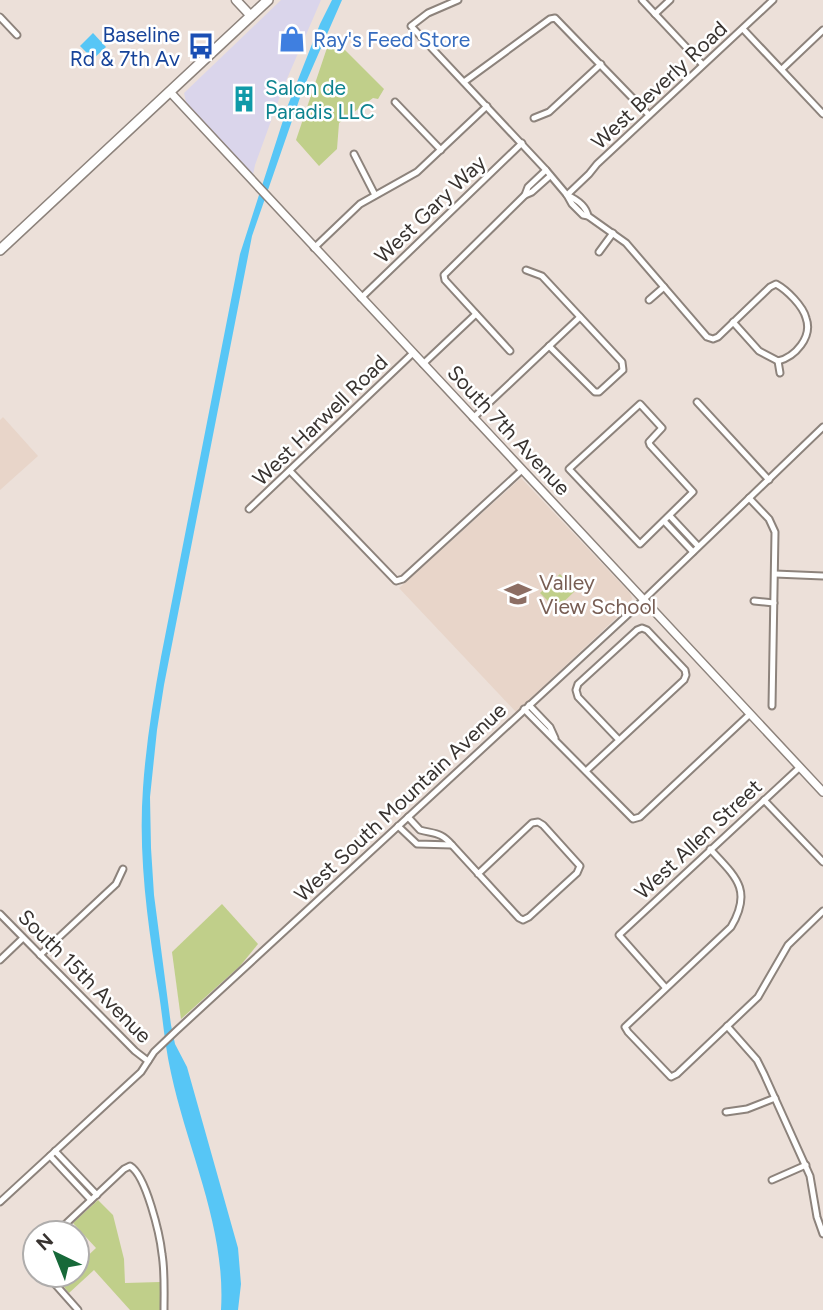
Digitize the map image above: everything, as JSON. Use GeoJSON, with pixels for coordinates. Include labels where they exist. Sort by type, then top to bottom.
{"type":"FeatureCollection","features":[{"type":"Feature","properties":{"kind":"main road"},"geometry":{"type":"LineString","coordinates":[[236,0],[251,16]]}},
{"type":"Feature","properties":{"kind":"main road"},"geometry":{"type":"LineString","coordinates":[[0,250],[268,0]]}},
{"type":"Feature","properties":{"kind":"street"},"geometry":{"type":"LineString","coordinates":[[458,0],[428,13],[411,26],[522,143],[572,204],[626,243],[707,337],[713,339],[776,284],[804,312],[808,324],[799,348],[787,359],[778,361],[759,351],[733,323]]}},
{"type":"Feature","properties":{"kind":"street"},"geometry":{"type":"LineString","coordinates":[[642,0],[702,64]]}},
{"type":"Feature","properties":{"kind":"street"},"geometry":{"type":"LineString","coordinates":[[655,14],[670,0]]}},
{"type":"Feature","properties":{"kind":"street","name":"West Beverly Road"},"geometry":{"type":"LineString","coordinates":[[567,195],[702,64],[773,0]]}},
{"type":"Feature","properties":{"kind":"street"},"geometry":{"type":"LineString","coordinates":[[0,17],[17,34]]}},
{"type":"Feature","properties":{"kind":"street"},"geometry":{"type":"LineString","coordinates":[[464,82],[555,18],[649,115]]}},
{"type":"Feature","properties":{"kind":"street"},"geometry":{"type":"LineString","coordinates":[[743,29],[823,114]]}},
{"type":"Feature","properties":{"kind":"street"},"geometry":{"type":"LineString","coordinates":[[782,69],[823,30]]}},
{"type":"Feature","properties":{"kind":"street"},"geometry":{"type":"LineString","coordinates":[[534,118],[550,112],[601,64]]}},
{"type":"Feature","properties":{"kind":"street","name":"South 7th Avenue"},"geometry":{"type":"LineString","coordinates":[[170,92],[823,792]]}},
{"type":"Feature","properties":{"kind":"street"},"geometry":{"type":"LineString","coordinates":[[396,102],[441,150]]}},
{"type":"Feature","properties":{"kind":"street"},"geometry":{"type":"LineString","coordinates":[[314,248],[360,204],[412,175],[487,106]]}},
{"type":"Feature","properties":{"kind":"street","name":"West Gary Way"},"geometry":{"type":"LineString","coordinates":[[360,298],[522,143]]}},
{"type":"Feature","properties":{"kind":"street"},"geometry":{"type":"LineString","coordinates":[[354,154],[375,195]]}},
{"type":"Feature","properties":{"kind":"street"},"geometry":{"type":"LineString","coordinates":[[510,351],[444,280],[444,275],[548,173]]}},
{"type":"Feature","properties":{"kind":"street"},"geometry":{"type":"LineString","coordinates":[[600,252],[613,233]]}},
{"type":"Feature","properties":{"kind":"street"},"geometry":{"type":"LineString","coordinates":[[526,270],[542,276],[622,362],[623,370],[595,392],[550,346]]}},
{"type":"Feature","properties":{"kind":"street"},"geometry":{"type":"LineString","coordinates":[[649,300],[664,287]]}},
{"type":"Feature","properties":{"kind":"street"},"geometry":{"type":"LineString","coordinates":[[423,363],[476,314]]}},
{"type":"Feature","properties":{"kind":"street"},"geometry":{"type":"LineString","coordinates":[[473,418],[580,317]]}},
{"type":"Feature","properties":{"kind":"street","name":"West Harwell Road"},"geometry":{"type":"LineString","coordinates":[[249,509],[413,353]]}},
{"type":"Feature","properties":{"kind":"street"},"geometry":{"type":"LineString","coordinates":[[778,361],[780,373]]}},
{"type":"Feature","properties":{"kind":"street"},"geometry":{"type":"LineString","coordinates":[[697,402],[769,480]]}},
{"type":"Feature","properties":{"kind":"street"},"geometry":{"type":"LineString","coordinates":[[640,404],[662,428],[651,439],[650,445],[693,492],[670,516],[640,544],[569,469],[640,404]]}},
{"type":"Feature","properties":{"kind":"street","name":"West South Mountain Avenue"},"geometry":{"type":"LineString","coordinates":[[0,1202],[141,1072],[174,1032],[643,600],[823,427]]}},
{"type":"Feature","properties":{"kind":"street"},"geometry":{"type":"LineString","coordinates":[[290,471],[397,581],[403,579],[522,470]]}},
{"type":"Feature","properties":{"kind":"street"},"geometry":{"type":"LineString","coordinates":[[749,498],[769,519],[774,529],[772,706]]}},
{"type":"Feature","properties":{"kind":"street"},"geometry":{"type":"LineString","coordinates":[[670,516],[696,549]]}},
{"type":"Feature","properties":{"kind":"street"},"geometry":{"type":"LineString","coordinates":[[664,522],[696,549]]}},
{"type":"Feature","properties":{"kind":"street"},"geometry":{"type":"LineString","coordinates":[[676,533],[681,528]]}},
{"type":"Feature","properties":{"kind":"street"},"geometry":{"type":"LineString","coordinates":[[775,575],[823,576]]}},
{"type":"Feature","properties":{"kind":"street"},"geometry":{"type":"LineString","coordinates":[[754,601],[774,603]]}},
{"type":"Feature","properties":{"kind":"street"},"geometry":{"type":"LineString","coordinates":[[586,771],[684,680],[686,675],[647,630],[642,628],[578,684],[576,691],[578,697],[619,740]]}},
{"type":"Feature","properties":{"kind":"street"},"geometry":{"type":"LineString","coordinates":[[526,707],[633,819],[640,817],[750,714]]}},
{"type":"Feature","properties":{"kind":"street","name":"West Allen Street"},"geometry":{"type":"LineString","coordinates":[[665,987],[619,935],[800,767]]}},
{"type":"Feature","properties":{"kind":"street"},"geometry":{"type":"LineString","coordinates":[[764,800],[823,862]]}},
{"type":"Feature","properties":{"kind":"street"},"geometry":{"type":"LineString","coordinates":[[408,817],[423,832],[442,834],[478,874],[523,920],[529,918],[580,869],[579,864],[538,822],[533,823],[478,874]]}},
{"type":"Feature","properties":{"kind":"street"},"geometry":{"type":"LineString","coordinates":[[398,826],[414,842],[452,845]]}},
{"type":"Feature","properties":{"kind":"street"},"geometry":{"type":"LineString","coordinates":[[420,844],[423,832]]}},
{"type":"Feature","properties":{"kind":"street"},"geometry":{"type":"LineString","coordinates":[[710,849],[738,883],[741,907],[731,927],[625,1027],[671,1077],[758,997],[788,945],[823,912]]}},
{"type":"Feature","properties":{"kind":"street"},"geometry":{"type":"LineString","coordinates":[[40,955],[116,884],[123,869]]}},
{"type":"Feature","properties":{"kind":"street","name":"South 15th Avenue"},"geometry":{"type":"LineString","coordinates":[[0,914],[148,1061]]}},
{"type":"Feature","properties":{"kind":"street"},"geometry":{"type":"LineString","coordinates":[[0,960],[23,938]]}},
{"type":"Feature","properties":{"kind":"street"},"geometry":{"type":"LineString","coordinates":[[727,1026],[757,1060],[806,1165],[823,1234]]}},
{"type":"Feature","properties":{"kind":"street"},"geometry":{"type":"LineString","coordinates":[[726,1112],[747,1110],[775,1098]]}},
{"type":"Feature","properties":{"kind":"street"},"geometry":{"type":"LineString","coordinates":[[53,1154],[97,1195]]}},
{"type":"Feature","properties":{"kind":"street"},"geometry":{"type":"LineString","coordinates":[[53,1154],[91,1200]]}},
{"type":"Feature","properties":{"kind":"street"},"geometry":{"type":"LineString","coordinates":[[772,1180],[806,1165]]}},
{"type":"Feature","properties":{"kind":"street"},"geometry":{"type":"LineString","coordinates":[[71,1219],[130,1166],[135,1169],[142,1179],[161,1247],[164,1310]]}},
{"type":"Feature","properties":{"kind":"street"},"geometry":{"type":"LineString","coordinates":[[68,1175],[73,1170]]}},
{"type":"Feature","properties":{"kind":"street"},"geometry":{"type":"LineString","coordinates":[[59,1289],[78,1310]]}},
{"type":"Feature","properties":{"kind":"shaded area"},"geometry":{"type":"Polygon","coordinates":[[[281,0],[321,0],[283,88],[253,175],[186,102],[184,93],[281,0]]]}},
{"type":"Feature","properties":{"kind":"shaded area"},"geometry":{"type":"Polygon","coordinates":[[[3,417],[38,456],[0,490],[0,420],[3,417]]]}},
{"type":"Feature","properties":{"kind":"shaded area","name":"Valley View School"},"geometry":{"type":"Polygon","coordinates":[[[521,478],[632,598],[631,604],[516,712],[399,588],[521,478]]]}},
{"type":"Feature","properties":{"kind":"green space"},"geometry":{"type":"Polygon","coordinates":[[[331,36],[384,89],[378,99],[373,98],[339,123],[337,149],[319,166],[296,140],[331,36]]]}},
{"type":"Feature","properties":{"kind":"green space"},"geometry":{"type":"Polygon","coordinates":[[[560,574],[575,591],[556,609],[540,593],[560,574]]]}},
{"type":"Feature","properties":{"kind":"green space"},"geometry":{"type":"Polygon","coordinates":[[[222,904],[258,944],[240,966],[181,1019],[172,952],[222,904]]]}},
{"type":"Feature","properties":{"kind":"green space"},"geometry":{"type":"Polygon","coordinates":[[[98,1200],[113,1215],[124,1259],[125,1283],[160,1282],[160,1310],[130,1310],[94,1270],[91,1273],[91,1253],[96,1248],[91,1243],[91,1219],[77,1219],[98,1200]]]}},
{"type":"Feature","properties":{"kind":"water"},"geometry":{"type":"Polygon","coordinates":[[[332,0],[342,0],[303,89],[252,236],[164,685],[150,797],[154,895],[171,1025],[175,1044],[187,1067],[238,1248],[241,1284],[238,1310],[221,1310],[218,1249],[171,1073],[151,943],[142,840],[144,772],[161,657],[240,254],[288,105],[332,0]]]}},
{"type":"Feature","properties":{"kind":"water"},"geometry":{"type":"Polygon","coordinates":[[[93,33],[106,47],[93,59],[80,46],[93,33]]]}},
{"type":"Feature","properties":{"kind":"place","name":"Ray's Feed Store"},"geometry":{"type":"Point","coordinates":[292,39]}},
{"type":"Feature","properties":{"kind":"place","name":"Baseline Rd & 7th Av"},"geometry":{"type":"Point","coordinates":[201,46]}},
{"type":"Feature","properties":{"kind":"place","name":"Salon de Paradis LLC"},"geometry":{"type":"Point","coordinates":[244,99]}},
{"type":"Feature","properties":{"kind":"place","name":"Valley View School"},"geometry":{"type":"Point","coordinates":[518,594]}}]}
